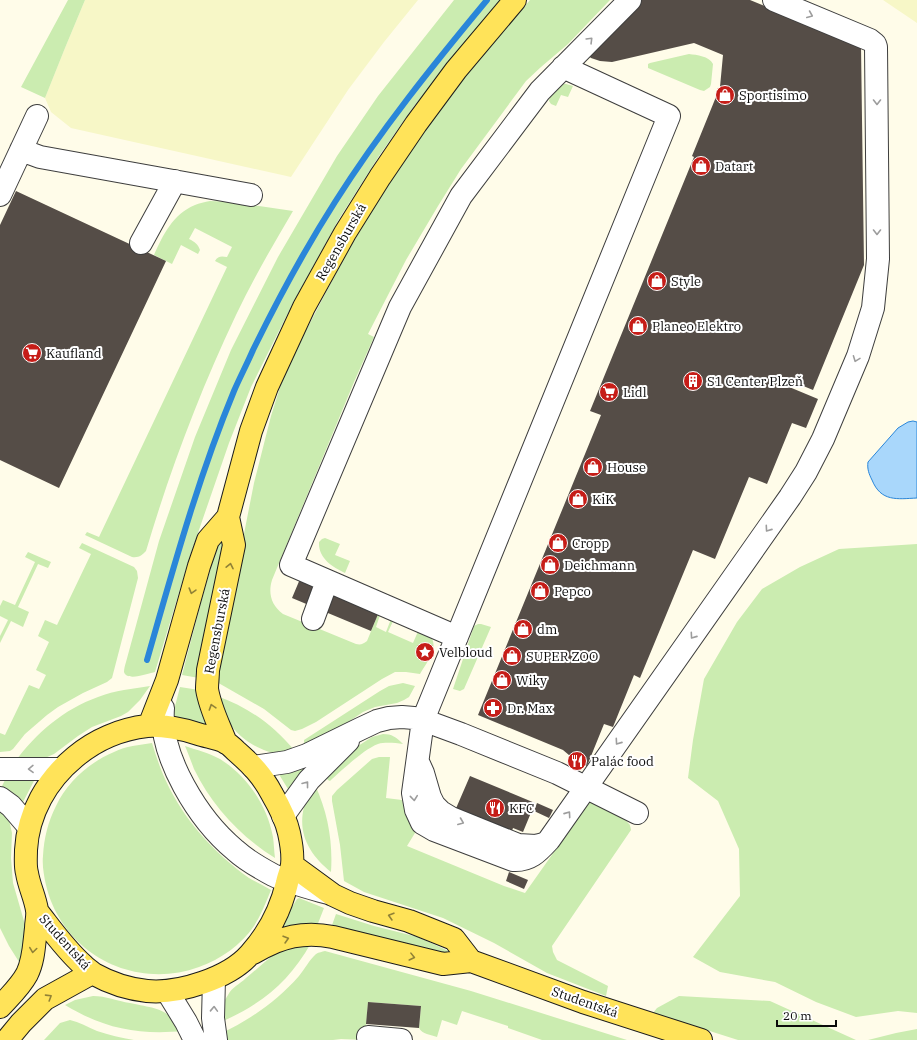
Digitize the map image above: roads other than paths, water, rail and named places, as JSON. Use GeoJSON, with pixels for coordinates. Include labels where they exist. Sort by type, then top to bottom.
{"type":"FeatureCollection","features":[{"type":"Feature","properties":{"kind":"main road","name":"Regensburská"},"geometry":{"type":"LineString","coordinates":[[156,727],[167,680],[199,566],[208,540],[228,517],[251,431],[267,387],[304,307],[324,268],[380,176],[456,70],[515,0]]}},
{"type":"Feature","properties":{"kind":"main road","name":"Regensburská"},"geometry":{"type":"LineString","coordinates":[[226,743],[216,720],[207,687],[208,670],[234,545],[228,517]]}},
{"type":"Feature","properties":{"kind":"main road","name":"Studentská"},"geometry":{"type":"LineString","coordinates":[[0,1007],[18,987],[28,972],[33,954],[37,911],[26,872],[26,845],[35,810],[44,791],[61,769],[93,744],[128,730],[156,727],[188,731],[226,743],[253,767],[266,783],[289,830],[291,844],[290,873],[276,916],[250,954],[239,964],[214,979],[167,991],[150,991],[116,984],[92,973],[77,960],[37,911]]}},
{"type":"Feature","properties":{"kind":"main road"},"geometry":{"type":"LineString","coordinates":[[290,873],[360,907],[408,921],[454,939],[471,961]]}},
{"type":"Feature","properties":{"kind":"main road","name":"Studentská"},"geometry":{"type":"LineString","coordinates":[[250,954],[275,942],[290,937],[320,934],[443,964],[471,961],[583,1002],[701,1040]]}},
{"type":"Feature","properties":{"kind":"main road","name":"Studentská"},"geometry":{"type":"LineString","coordinates":[[7,1040],[45,998],[92,973]]}},
{"type":"Feature","properties":{"kind":"street"},"geometry":{"type":"LineString","coordinates":[[457,637],[290,565],[400,307],[461,196],[540,91],[630,0]]}},
{"type":"Feature","properties":{"kind":"street"},"geometry":{"type":"LineString","coordinates":[[563,67],[669,116],[423,720],[417,759],[424,772],[430,797],[434,805],[441,812],[451,818],[518,845],[536,846],[544,844],[549,840],[786,504],[806,472],[823,439],[858,356],[873,308],[878,259],[876,47],[870,40],[774,0]]}},
{"type":"Feature","properties":{"kind":"street"},"geometry":{"type":"LineString","coordinates":[[0,195],[37,116]]}},
{"type":"Feature","properties":{"kind":"street"},"geometry":{"type":"LineString","coordinates":[[21,150],[40,157],[251,194]]}},
{"type":"Feature","properties":{"kind":"street"},"geometry":{"type":"LineString","coordinates":[[141,243],[175,181]]}},
{"type":"Feature","properties":{"kind":"street"},"geometry":{"type":"LineString","coordinates":[[313,619],[327,581]]}},
{"type":"Feature","properties":{"kind":"street"},"geometry":{"type":"LineString","coordinates":[[253,767],[287,762],[307,755],[377,721],[402,717],[423,720],[557,773],[637,813]]}},
{"type":"Feature","properties":{"kind":"street"},"geometry":{"type":"LineString","coordinates":[[156,727],[167,743],[182,782],[194,803],[207,821],[235,850],[246,859],[274,875],[290,873]]}},
{"type":"Feature","properties":{"kind":"street"},"geometry":{"type":"LineString","coordinates":[[283,816],[310,780],[360,729]]}},
{"type":"Feature","properties":{"kind":"street"},"geometry":{"type":"LineString","coordinates":[[0,769],[61,769]]}},
{"type":"Feature","properties":{"kind":"street"},"geometry":{"type":"LineString","coordinates":[[0,798],[11,806],[30,827]]}},
{"type":"Feature","properties":{"kind":"street"},"geometry":{"type":"LineString","coordinates":[[214,979],[214,1018],[216,1040]]}},
{"type":"Feature","properties":{"kind":"street"},"geometry":{"type":"LineString","coordinates":[[167,991],[196,1040]]}},
{"type":"Feature","properties":{"kind":"street"},"geometry":{"type":"LineString","coordinates":[[368,1037],[401,1040]]}},
{"type":"Feature","properties":{"kind":"water"},"geometry":{"type":"Polygon","coordinates":[[[908,422],[917,422],[917,498],[890,498],[885,496],[876,487],[869,474],[868,462],[898,428],[908,422]]]}},
{"type":"Feature","properties":{"kind":"waterway"},"geometry":{"type":"LineString","coordinates":[[147,660],[166,592],[209,457],[234,391],[272,312],[313,238],[352,176],[408,99],[487,0]]}},
{"type":"Feature","properties":{"kind":"place","name":"Sportisimo"},"geometry":{"type":"Point","coordinates":[725,95]}},
{"type":"Feature","properties":{"kind":"place","name":"Datart"},"geometry":{"type":"Point","coordinates":[701,166]}},
{"type":"Feature","properties":{"kind":"place","name":"Style"},"geometry":{"type":"Point","coordinates":[657,281]}},
{"type":"Feature","properties":{"kind":"place","name":"Planeo Elektro"},"geometry":{"type":"Point","coordinates":[638,326]}},
{"type":"Feature","properties":{"kind":"place","name":"Kaufland"},"geometry":{"type":"Point","coordinates":[32,353]}},
{"type":"Feature","properties":{"kind":"place","name":"S1 Center Plzeň"},"geometry":{"type":"Point","coordinates":[693,381]}},
{"type":"Feature","properties":{"kind":"place","name":"Lidl"},"geometry":{"type":"Point","coordinates":[609,392]}},
{"type":"Feature","properties":{"kind":"place","name":"House"},"geometry":{"type":"Point","coordinates":[593,467]}},
{"type":"Feature","properties":{"kind":"place","name":"KiK"},"geometry":{"type":"Point","coordinates":[578,499]}},
{"type":"Feature","properties":{"kind":"place","name":"Cropp"},"geometry":{"type":"Point","coordinates":[558,543]}},
{"type":"Feature","properties":{"kind":"place","name":"Deichmann"},"geometry":{"type":"Point","coordinates":[550,565]}},
{"type":"Feature","properties":{"kind":"place","name":"Pepco"},"geometry":{"type":"Point","coordinates":[540,591]}},
{"type":"Feature","properties":{"kind":"place","name":"dm"},"geometry":{"type":"Point","coordinates":[523,629]}},
{"type":"Feature","properties":{"kind":"place","name":"Velbloud"},"geometry":{"type":"Point","coordinates":[425,652]}},
{"type":"Feature","properties":{"kind":"place","name":"SUPER ZOO"},"geometry":{"type":"Point","coordinates":[512,656]}},
{"type":"Feature","properties":{"kind":"place","name":"Wiky"},"geometry":{"type":"Point","coordinates":[502,680]}},
{"type":"Feature","properties":{"kind":"place","name":"Dr. Max"},"geometry":{"type":"Point","coordinates":[493,708]}},
{"type":"Feature","properties":{"kind":"place","name":"Palác food"},"geometry":{"type":"Point","coordinates":[577,761]}},
{"type":"Feature","properties":{"kind":"place","name":"KFC"},"geometry":{"type":"Point","coordinates":[495,808]}}]}
